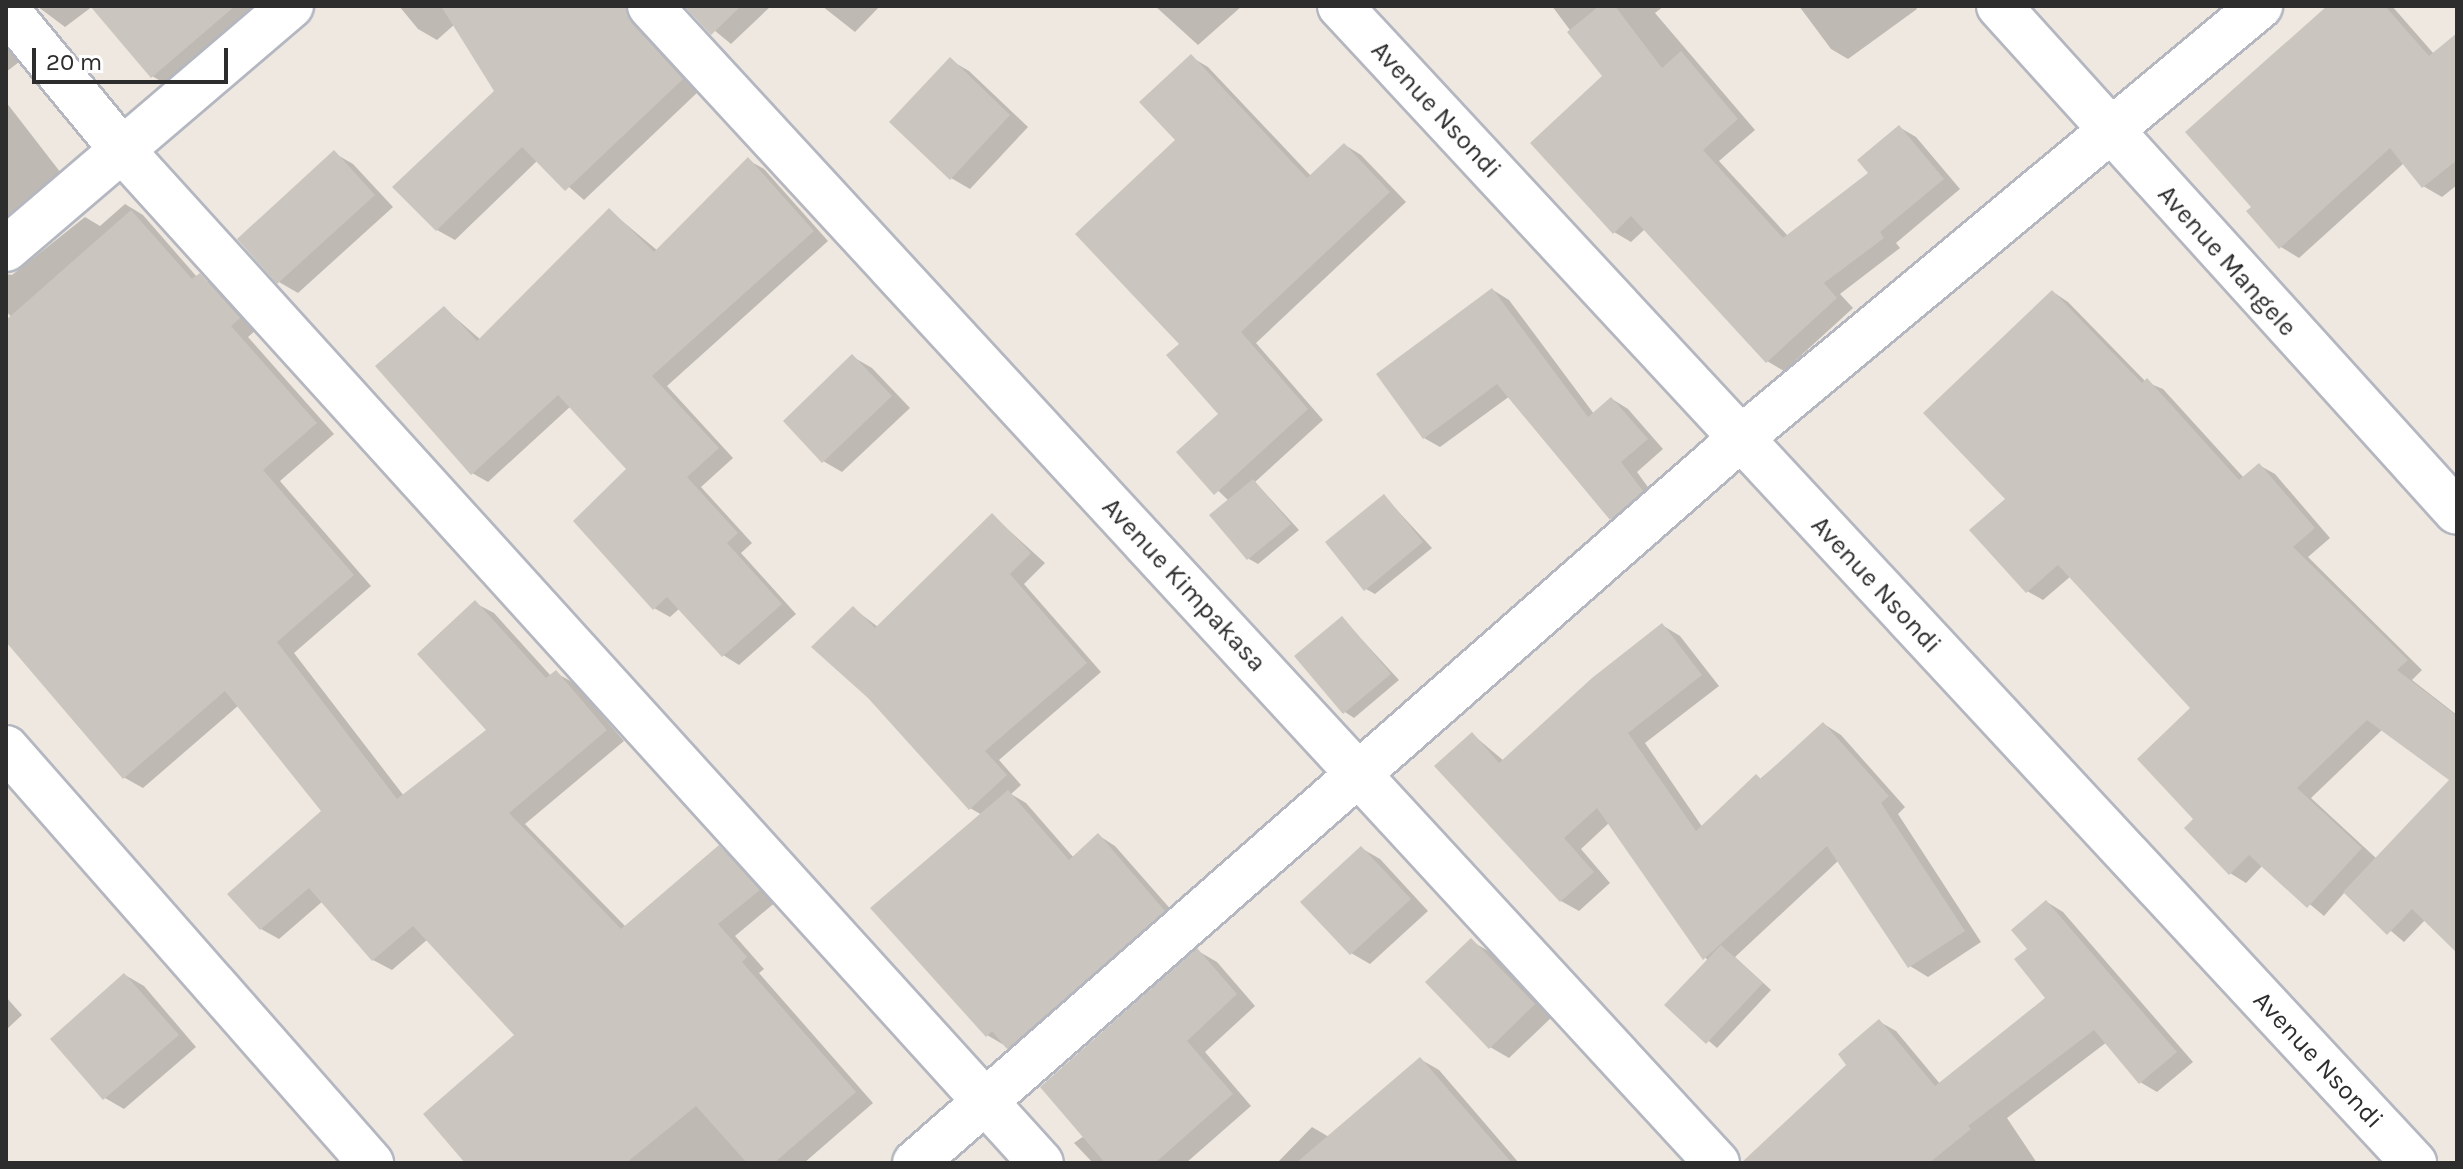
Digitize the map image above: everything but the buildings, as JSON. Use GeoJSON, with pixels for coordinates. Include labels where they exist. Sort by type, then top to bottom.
{"type":"FeatureCollection","features":[{"type":"Feature","properties":{"kind":"street"},"geometry":{"type":"LineString","coordinates":[[6,249],[291,6]]}},
{"type":"Feature","properties":{"kind":"street","name":"Avenue Kimpakasa"},"geometry":{"type":"LineString","coordinates":[[650,6],[1717,1163]]}},
{"type":"Feature","properties":{"kind":"street","name":"Avenue Nsondi"},"geometry":{"type":"LineString","coordinates":[[1340,6],[2414,1163]]}},
{"type":"Feature","properties":{"kind":"street","name":"Avenue Mangele"},"geometry":{"type":"LineString","coordinates":[[1999,6],[2110,133],[2457,512]]}},
{"type":"Feature","properties":{"kind":"street"},"geometry":{"type":"LineString","coordinates":[[915,1163],[1361,777],[1740,439],[2260,6]]}},
{"type":"Feature","properties":{"kind":"street"},"geometry":{"type":"LineString","coordinates":[[6,9],[123,151],[1041,1163]]}},
{"type":"Feature","properties":{"kind":"street"},"geometry":{"type":"LineString","coordinates":[[6,748],[371,1163]]}}]}
